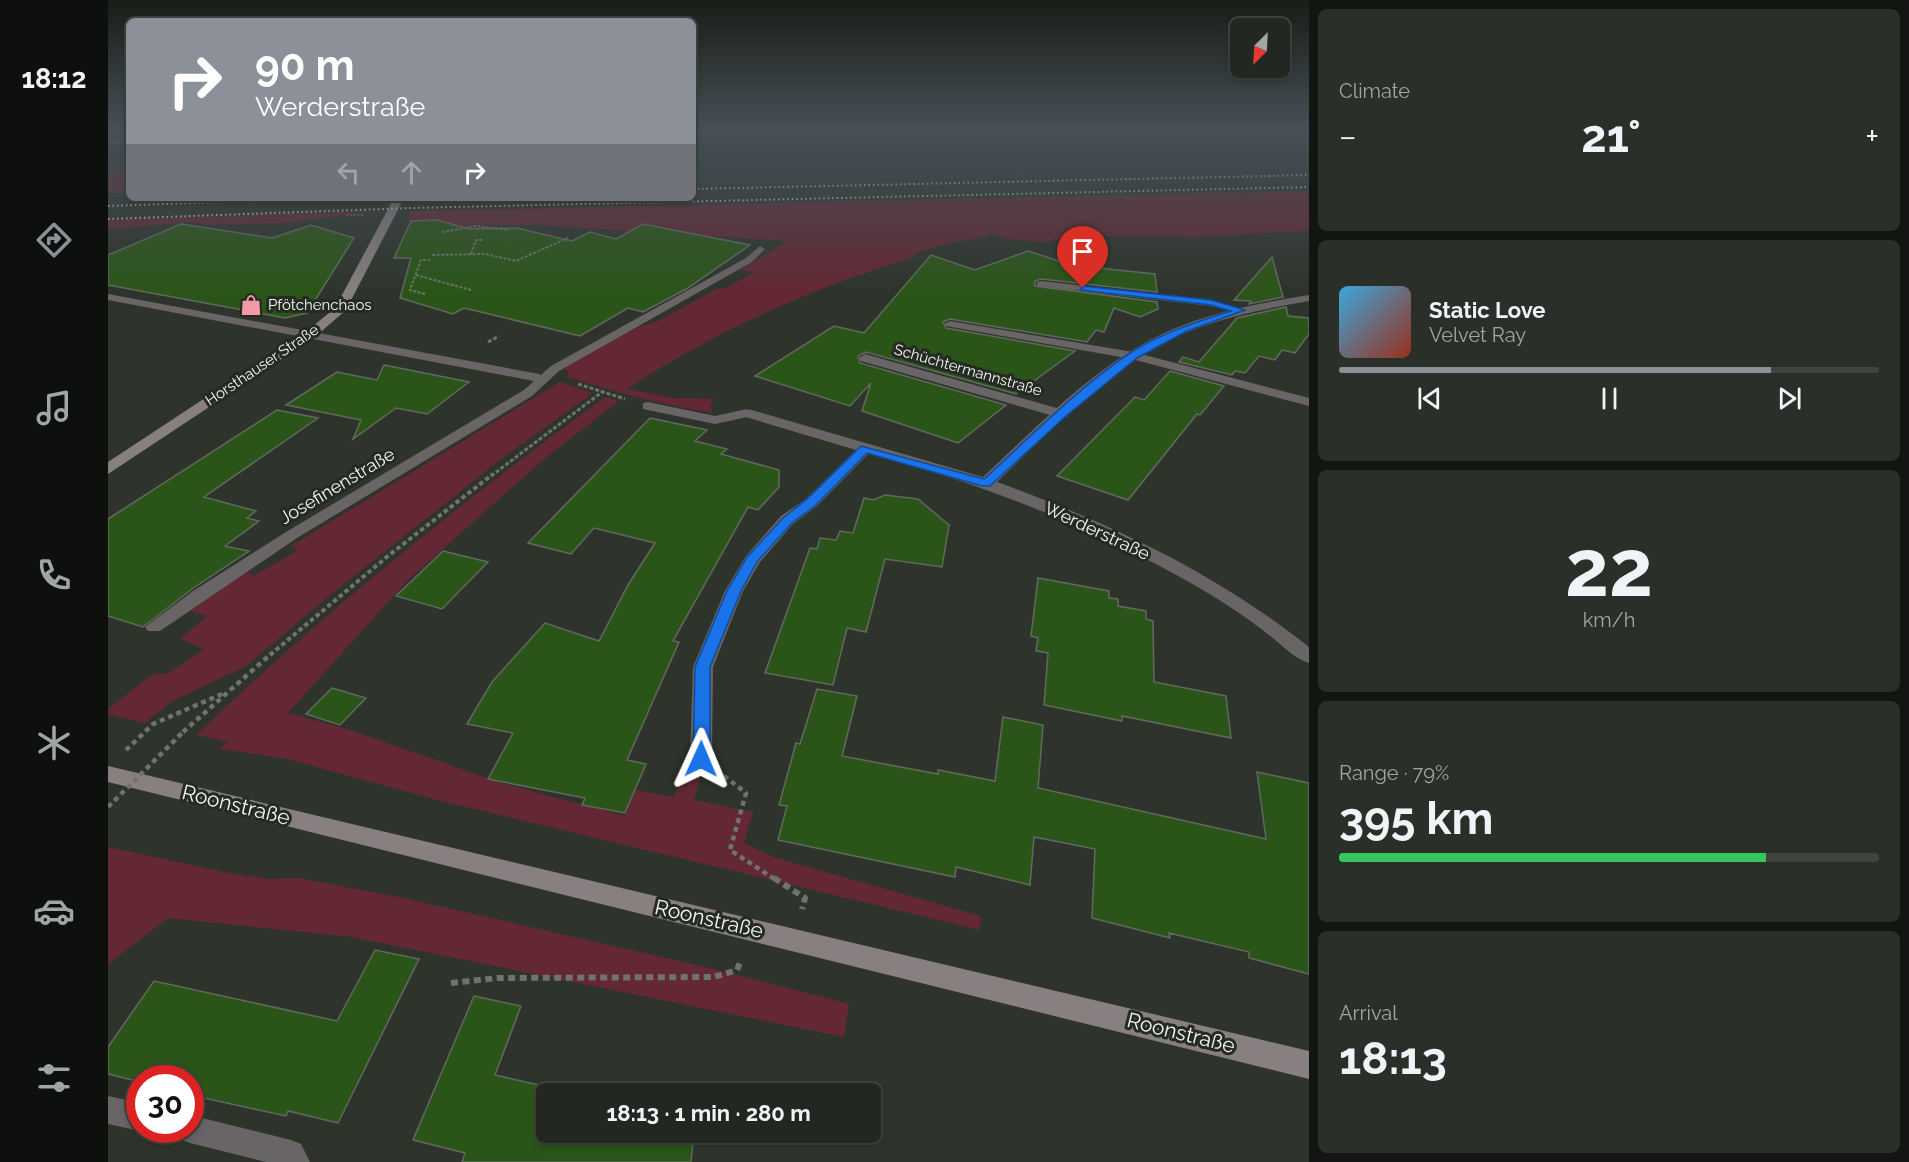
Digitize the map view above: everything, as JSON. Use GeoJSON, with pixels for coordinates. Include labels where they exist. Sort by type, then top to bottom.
{"type":"FeatureCollection","features":[{"type":"Feature","properties":{"kind":"main road","name":"Horsthauser Straße"},"geometry":{"type":"LineString","coordinates":[[108,469],[311,334],[339,310],[397,201]]}},
{"type":"Feature","properties":{"kind":"main road","name":"Roonstraße"},"geometry":{"type":"LineString","coordinates":[[108,774],[1309,1065]]}},
{"type":"Feature","properties":{"kind":"street"},"geometry":{"type":"LineString","coordinates":[[108,297],[539,378]]}},
{"type":"Feature","properties":{"kind":"street","name":"Schüchtermannstraße"},"geometry":{"type":"LineString","coordinates":[[986,483],[1062,414],[1133,356],[1183,329],[1241,310],[1309,298]]}},
{"type":"Feature","properties":{"kind":"street","name":"Werderstraße"},"geometry":{"type":"LineString","coordinates":[[747,413],[800,431],[986,483],[1121,541],[1201,582],[1254,615],[1309,657]]}},
{"type":"Feature","properties":{"kind":"street"},"geometry":{"type":"LineString","coordinates":[[701,759],[703,667],[734,591],[752,560],[787,520],[812,502],[865,448]]}},
{"type":"Feature","properties":{"kind":"lane","name":"Josefinenstraße"},"geometry":{"type":"LineString","coordinates":[[154,627],[202,592],[293,534],[528,393],[539,378],[578,353],[605,341],[749,260],[760,249]]}},
{"type":"Feature","properties":{"kind":"lane","name":"Schüchtermannstraße"},"geometry":{"type":"LineString","coordinates":[[1041,284],[1211,303],[1241,310]]}},
{"type":"Feature","properties":{"kind":"lane"},"geometry":{"type":"LineString","coordinates":[[950,324],[1133,356],[1309,402]]}},
{"type":"Feature","properties":{"kind":"lane","name":"Schüchtermannstraße"},"geometry":{"type":"LineString","coordinates":[[865,358],[1062,414]]}},
{"type":"Feature","properties":{"kind":"lane"},"geometry":{"type":"LineString","coordinates":[[648,406],[715,420],[747,413]]}},
{"type":"Feature","properties":{"kind":"lane"},"geometry":{"type":"LineString","coordinates":[[108,1110],[126,1114]]}},
{"type":"Feature","properties":{"kind":"lane"},"geometry":{"type":"LineString","coordinates":[[204,1133],[291,1154],[296,1162]]}},
{"type":"Feature","properties":{"kind":"path"},"geometry":{"type":"LineString","coordinates":[[442,232],[452,228],[497,227],[510,230]]}},
{"type":"Feature","properties":{"kind":"path"},"geometry":{"type":"LineString","coordinates":[[432,255],[485,254],[516,261],[568,238]]}},
{"type":"Feature","properties":{"kind":"path"},"geometry":{"type":"LineString","coordinates":[[471,254],[476,240],[482,240]]}},
{"type":"Feature","properties":{"kind":"path"},"geometry":{"type":"LineString","coordinates":[[425,294],[410,290],[421,261],[430,260]]}},
{"type":"Feature","properties":{"kind":"path"},"geometry":{"type":"LineString","coordinates":[[416,275],[471,290]]}},
{"type":"Feature","properties":{"kind":"path"},"geometry":{"type":"LineString","coordinates":[[539,378],[558,379],[648,406]]}},
{"type":"Feature","properties":{"kind":"path"},"geometry":{"type":"LineString","coordinates":[[108,807],[225,693],[409,540],[602,392]]}},
{"type":"Feature","properties":{"kind":"path"},"geometry":{"type":"LineString","coordinates":[[123,753],[153,724],[178,711],[225,693]]}},
{"type":"Feature","properties":{"kind":"path"},"geometry":{"type":"LineString","coordinates":[[701,759],[746,793],[730,850],[805,897],[795,939]]}},
{"type":"Feature","properties":{"kind":"path"},"geometry":{"type":"LineString","coordinates":[[451,983],[498,978],[714,978],[737,970],[753,930]]}},
{"type":"Feature","properties":{"kind":"shaded area"},"geometry":{"type":"Polygon","coordinates":[[[108,184],[126,184],[126,193],[108,193],[108,184]]]}},
{"type":"Feature","properties":{"kind":"shaded area"},"geometry":{"type":"Polygon","coordinates":[[[1309,191],[1309,229],[1304,231],[1199,237],[1104,236],[1041,242],[1008,239],[994,234],[938,246],[914,254],[915,257],[839,282],[766,312],[695,348],[627,389],[674,398],[714,399],[710,407],[713,413],[657,402],[585,383],[567,377],[569,372],[564,368],[636,328],[656,322],[716,289],[726,288],[754,272],[739,270],[788,241],[535,225],[451,226],[430,220],[407,221],[411,211],[1309,191]]]}},
{"type":"Feature","properties":{"kind":"shaded area"},"geometry":{"type":"Polygon","coordinates":[[[373,211],[287,223],[209,225],[192,222],[108,229],[108,220],[373,211]]]}},
{"type":"Feature","properties":{"kind":"shaded area"},"geometry":{"type":"Polygon","coordinates":[[[560,382],[593,393],[500,460],[329,596],[245,667],[172,701],[145,723],[108,714],[108,709],[153,674],[169,673],[204,649],[180,639],[207,616],[190,611],[246,571],[254,576],[298,550],[291,546],[560,382]]]}},
{"type":"Feature","properties":{"kind":"shaded area"},"geometry":{"type":"Polygon","coordinates":[[[605,397],[619,401],[543,460],[407,581],[288,713],[347,729],[501,783],[625,816],[636,790],[674,797],[684,772],[701,776],[694,800],[753,812],[744,843],[776,858],[981,916],[980,930],[437,800],[287,759],[220,749],[227,742],[196,735],[244,689],[344,601],[499,476],[605,397]]]}},
{"type":"Feature","properties":{"kind":"shaded area"},"geometry":{"type":"Polygon","coordinates":[[[108,847],[229,873],[268,879],[298,878],[404,898],[727,972],[849,1004],[844,1037],[352,937],[168,918],[108,964],[108,847]]]}},
{"type":"Feature","properties":{"kind":"building"},"geometry":{"type":"Polygon","coordinates":[[[437,220],[469,229],[517,228],[572,241],[590,232],[616,239],[643,224],[750,245],[688,288],[643,312],[628,308],[580,336],[464,308],[453,314],[400,298],[411,258],[394,258],[411,221],[437,220]]]}},
{"type":"Feature","properties":{"kind":"building"},"geometry":{"type":"Polygon","coordinates":[[[181,224],[272,238],[311,225],[354,238],[307,313],[285,318],[108,285],[108,255],[181,224]]]}},
{"type":"Feature","properties":{"kind":"building"},"geometry":{"type":"Polygon","coordinates":[[[1028,251],[1071,265],[1155,274],[1157,292],[1041,279],[1035,281],[1035,286],[1157,302],[1158,309],[1140,317],[1114,308],[1104,332],[1096,330],[1087,342],[950,319],[943,322],[946,328],[1075,351],[1016,394],[866,352],[858,356],[860,363],[1006,405],[958,443],[862,411],[871,383],[850,406],[755,376],[834,326],[864,333],[931,255],[975,270],[1028,251]]]}},
{"type":"Feature","properties":{"kind":"building"},"geometry":{"type":"Polygon","coordinates":[[[1272,257],[1283,297],[1249,304],[1251,301],[1234,300],[1272,257]]]}},
{"type":"Feature","properties":{"kind":"building"},"geometry":{"type":"Polygon","coordinates":[[[1286,307],[1288,316],[1309,318],[1309,334],[1295,353],[1282,350],[1275,360],[1259,356],[1245,373],[1235,371],[1232,375],[1179,362],[1183,357],[1199,362],[1237,318],[1286,307]]]}},
{"type":"Feature","properties":{"kind":"building"},"geometry":{"type":"Polygon","coordinates":[[[384,365],[469,382],[427,414],[396,408],[353,439],[361,420],[286,405],[337,372],[377,380],[384,365]]]}},
{"type":"Feature","properties":{"kind":"building"},"geometry":{"type":"Polygon","coordinates":[[[1170,371],[1224,386],[1200,415],[1197,414],[1128,500],[1057,476],[1135,397],[1144,400],[1170,371]]]}},
{"type":"Feature","properties":{"kind":"building"},"geometry":{"type":"Polygon","coordinates":[[[277,410],[318,418],[204,497],[256,511],[247,518],[259,521],[225,546],[249,551],[192,589],[143,627],[108,616],[108,519],[277,410]]]}},
{"type":"Feature","properties":{"kind":"building"},"geometry":{"type":"Polygon","coordinates":[[[650,418],[707,430],[695,441],[727,449],[721,454],[779,470],[779,487],[758,510],[748,507],[673,641],[679,642],[627,760],[646,764],[625,813],[582,805],[585,798],[488,779],[513,733],[467,724],[492,682],[545,623],[599,641],[628,585],[655,543],[594,528],[571,554],[528,543],[650,418]]]}},
{"type":"Feature","properties":{"kind":"building"},"geometry":{"type":"Polygon","coordinates":[[[885,495],[918,499],[949,525],[942,567],[885,559],[866,632],[847,628],[833,685],[765,673],[810,548],[817,549],[820,538],[836,540],[840,531],[853,533],[864,498],[873,500],[885,495]]]}},
{"type":"Feature","properties":{"kind":"building"},"geometry":{"type":"Polygon","coordinates":[[[443,551],[488,562],[442,609],[396,596],[443,551]]]}},
{"type":"Feature","properties":{"kind":"building"},"geometry":{"type":"Polygon","coordinates":[[[1038,578],[1109,591],[1109,598],[1118,599],[1118,606],[1146,611],[1146,619],[1153,621],[1154,682],[1226,696],[1231,738],[1122,716],[1122,721],[1044,705],[1048,653],[1036,651],[1038,638],[1031,636],[1038,578]]]}},
{"type":"Feature","properties":{"kind":"building"},"geometry":{"type":"Polygon","coordinates":[[[332,688],[366,698],[340,725],[306,714],[332,688]]]}},
{"type":"Feature","properties":{"kind":"building"},"geometry":{"type":"Polygon","coordinates":[[[817,689],[857,696],[842,756],[938,774],[938,770],[995,781],[1003,717],[1043,725],[1038,788],[1266,839],[1257,772],[1309,783],[1309,974],[1249,958],[1249,952],[1169,933],[1170,938],[1092,918],[1095,849],[1034,837],[1030,885],[956,867],[955,877],[778,840],[787,806],[779,805],[796,743],[800,744],[817,689]]]}},
{"type":"Feature","properties":{"kind":"building"},"geometry":{"type":"Polygon","coordinates":[[[375,950],[419,959],[338,1123],[288,1111],[286,1116],[204,1098],[204,1065],[126,1065],[126,1078],[108,1074],[108,1047],[154,981],[337,1021],[375,950]]]}},
{"type":"Feature","properties":{"kind":"building"},"geometry":{"type":"Polygon","coordinates":[[[474,996],[521,1006],[495,1075],[536,1084],[536,1143],[693,1143],[691,1162],[462,1162],[465,1153],[413,1140],[474,996]]]}},
{"type":"Feature","properties":{"kind":"railway"},"geometry":{"type":"LineString","coordinates":[[696,189],[903,184]]}},
{"type":"Feature","properties":{"kind":"railway"},"geometry":{"type":"LineString","coordinates":[[108,219],[412,208],[1309,187]]}},
{"type":"Feature","properties":{"kind":"railway"},"geometry":{"type":"LineString","coordinates":[[108,206],[250,201]]}},
{"type":"Feature","properties":{"kind":"place","name":"Pfötchenchaos"},"geometry":{"type":"Point","coordinates":[251,305]}},
{"type":"Feature","properties":{"kind":"route"},"geometry":{"type":"LineString","coordinates":[[701,759],[703,667],[734,591],[752,560],[787,520],[812,502],[865,448],[986,483],[1101,380],[1133,356],[1183,329],[1241,310],[1211,303],[1083,288]]}}]}
